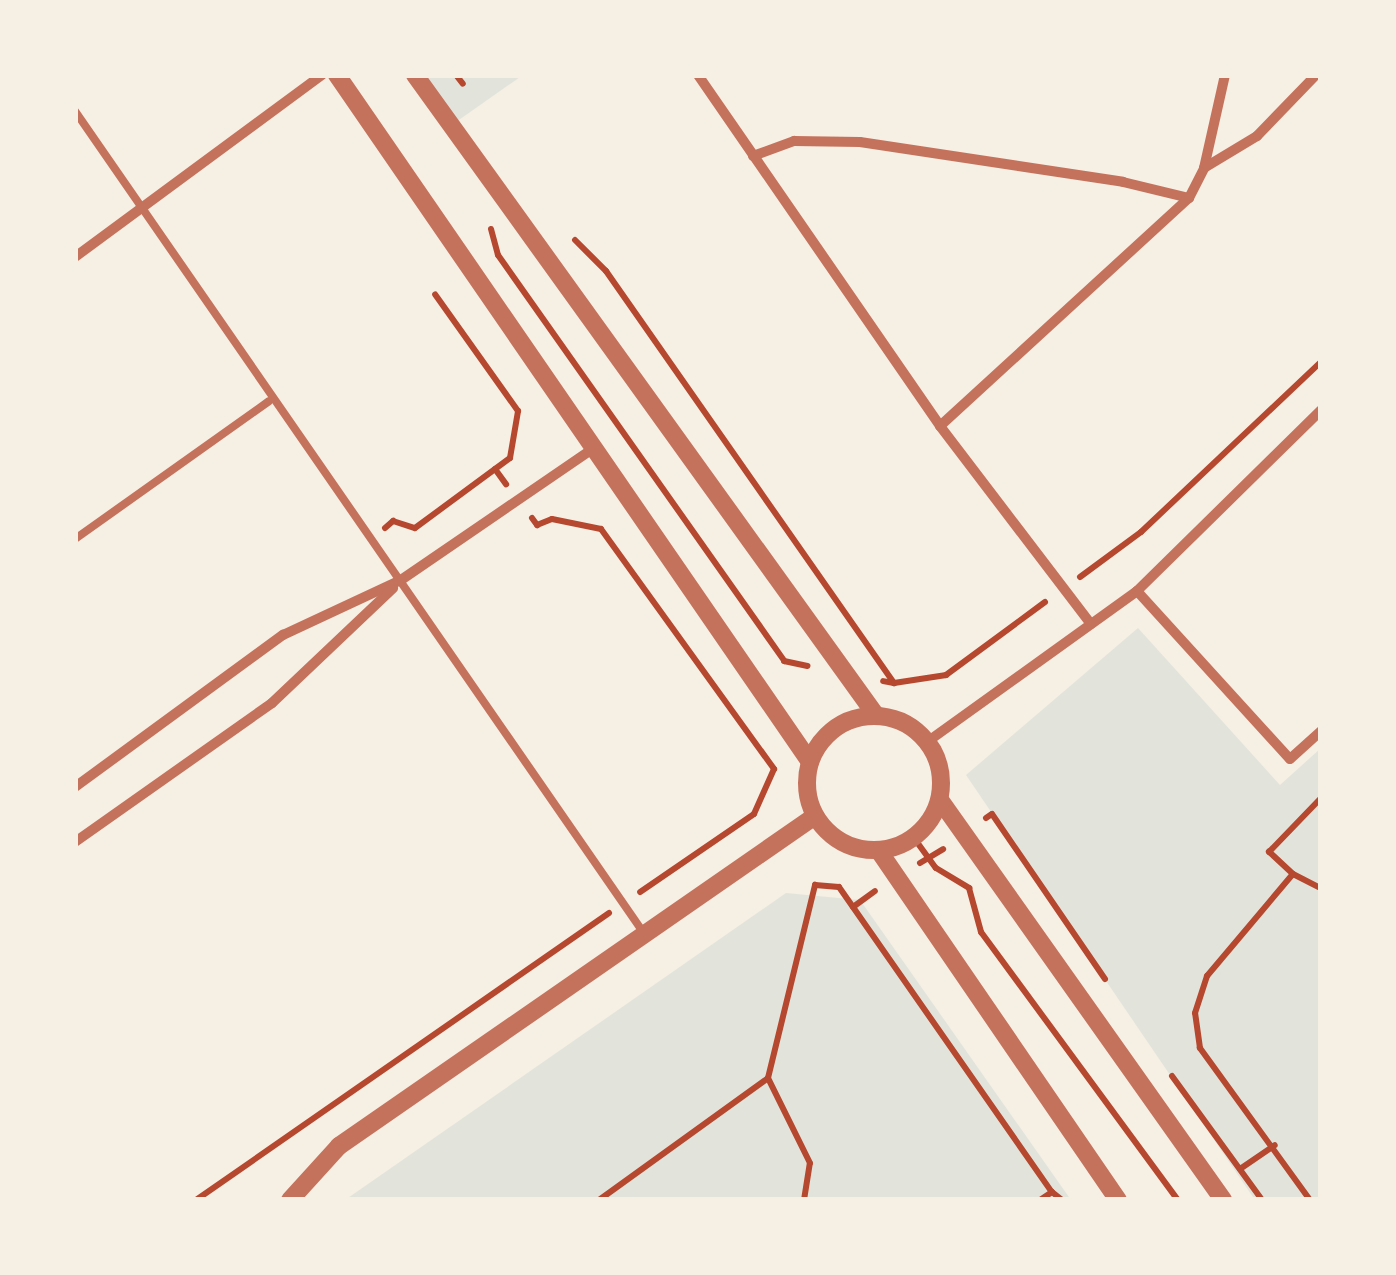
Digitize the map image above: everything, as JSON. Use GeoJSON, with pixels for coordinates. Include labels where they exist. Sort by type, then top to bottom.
{"type":"FeatureCollection","features":[{"type":"Feature","properties":{"kind":"street"},"geometry":{"type":"LineString","coordinates":[[75,257],[144,211],[322,75]]}},
{"type":"Feature","properties":{"kind":"street"},"geometry":{"type":"LineString","coordinates":[[337,75],[591,450],[810,762]]}},
{"type":"Feature","properties":{"kind":"street"},"geometry":{"type":"LineString","coordinates":[[415,75],[875,714]]}},
{"type":"Feature","properties":{"kind":"street"},"geometry":{"type":"LineString","coordinates":[[698,75],[940,426],[1091,624]]}},
{"type":"Feature","properties":{"kind":"street"},"geometry":{"type":"LineString","coordinates":[[940,426],[1189,198],[1204,168],[1225,75]]}},
{"type":"Feature","properties":{"kind":"street"},"geometry":{"type":"LineString","coordinates":[[1204,168],[1256,136],[1316,75]]}},
{"type":"Feature","properties":{"kind":"street"},"geometry":{"type":"LineString","coordinates":[[753,156],[794,141],[860,142],[1123,182],[1189,198]]}},
{"type":"Feature","properties":{"kind":"street"},"geometry":{"type":"LineString","coordinates":[[927,742],[1136,591],[1321,410]]}},
{"type":"Feature","properties":{"kind":"street"},"geometry":{"type":"LineString","coordinates":[[75,842],[272,703],[401,580],[591,450]]}},
{"type":"Feature","properties":{"kind":"street"},"geometry":{"type":"LineString","coordinates":[[75,787],[283,635],[401,580]]}},
{"type":"Feature","properties":{"kind":"street"},"geometry":{"type":"LineString","coordinates":[[1136,591],[1290,759],[1321,730]]}},
{"type":"Feature","properties":{"kind":"street"},"geometry":{"type":"LineString","coordinates":[[940,800],[914,838],[879,851],[842,843],[815,816],[808,799],[810,762],[829,733],[875,714],[897,720],[927,742],[939,770],[940,800],[1223,1200]]}},
{"type":"Feature","properties":{"kind":"street"},"geometry":{"type":"LineString","coordinates":[[290,1200],[339,1146],[815,816]]}},
{"type":"Feature","properties":{"kind":"street"},"geometry":{"type":"LineString","coordinates":[[879,851],[1118,1200]]}},
{"type":"Feature","properties":{"kind":"lane"},"geometry":{"type":"LineString","coordinates":[[75,111],[269,400],[401,580],[643,932]]}},
{"type":"Feature","properties":{"kind":"lane"},"geometry":{"type":"LineString","coordinates":[[75,538],[269,400]]}},
{"type":"Feature","properties":{"kind":"path"},"geometry":{"type":"LineString","coordinates":[[456,75],[463,84]]}},
{"type":"Feature","properties":{"kind":"path"},"geometry":{"type":"LineString","coordinates":[[372,541],[393,521],[415,528],[510,458],[518,411],[434,294]]}},
{"type":"Feature","properties":{"kind":"path"},"geometry":{"type":"LineString","coordinates":[[894,683],[946,675],[1140,532],[1321,362]]}},
{"type":"Feature","properties":{"kind":"path"},"geometry":{"type":"LineString","coordinates":[[196,1200],[754,814],[774,768],[601,529],[552,518],[537,525],[495,469]]}},
{"type":"Feature","properties":{"kind":"path"},"geometry":{"type":"LineString","coordinates":[[1320,889],[1293,874],[1269,852],[1321,798]]}},
{"type":"Feature","properties":{"kind":"path"},"geometry":{"type":"LineString","coordinates":[[914,838],[936,868],[969,888],[982,932],[1178,1200]]}},
{"type":"Feature","properties":{"kind":"path"},"geometry":{"type":"LineString","coordinates":[[1293,874],[1206,976],[1194,1012],[1200,1048],[1275,1146],[1310,1200]]}},
{"type":"Feature","properties":{"kind":"path"},"geometry":{"type":"LineString","coordinates":[[804,1200],[810,1163],[768,1078],[815,884],[839,887],[1052,1192],[1062,1200]]}},
{"type":"Feature","properties":{"kind":"path"},"geometry":{"type":"LineString","coordinates":[[600,1200],[768,1078]]}},
{"type":"Feature","properties":{"kind":"path"},"geometry":{"type":"LineString","coordinates":[[1240,1168],[1275,1146]]}},
{"type":"Feature","properties":{"kind":"path"},"geometry":{"type":"LineString","coordinates":[[1040,1200],[1052,1192]]}},
{"type":"Feature","properties":{"kind":"shaded area"},"geometry":{"type":"Polygon","coordinates":[[[422,75],[523,75],[456,122],[422,75]]]}},
{"type":"Feature","properties":{"kind":"shaded area"},"geometry":{"type":"Polygon","coordinates":[[[1138,628],[1280,785],[1321,748],[1321,1200],[1255,1200],[966,775],[1138,628]]]}},
{"type":"Feature","properties":{"kind":"shaded area"},"geometry":{"type":"Polygon","coordinates":[[[786,893],[860,900],[1071,1200],[345,1200],[786,893]]]}}]}
